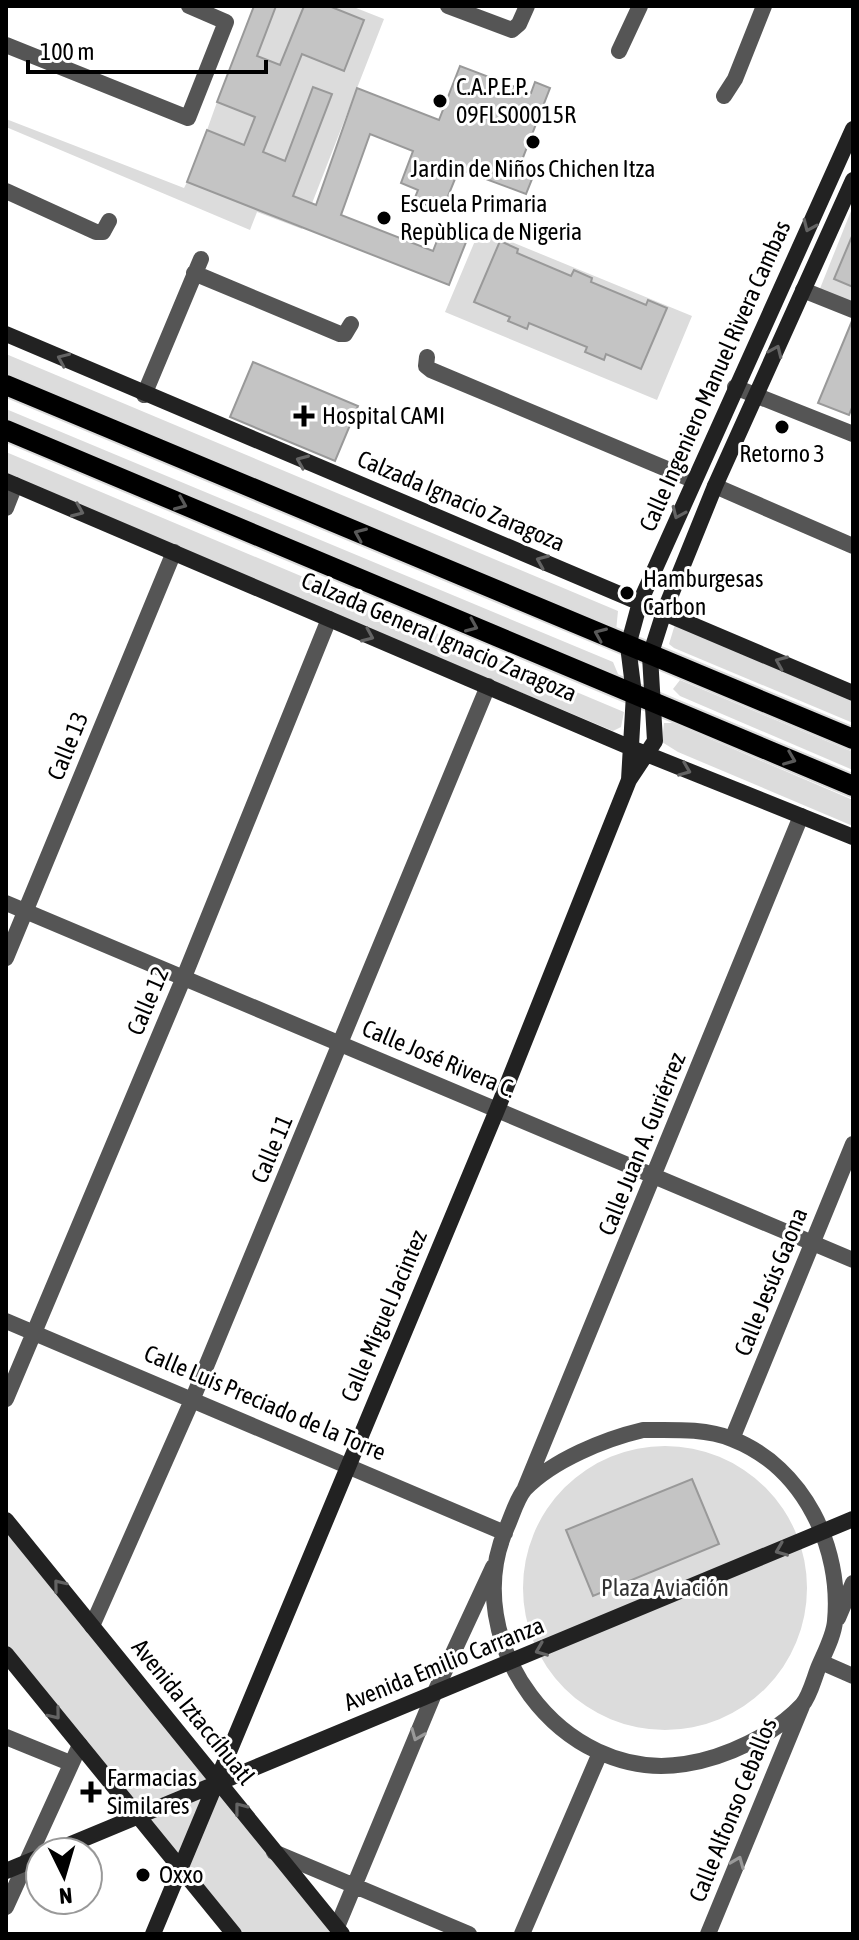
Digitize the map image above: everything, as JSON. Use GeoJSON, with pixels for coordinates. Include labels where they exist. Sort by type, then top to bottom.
{"type":"FeatureCollection","features":[{"type":"Feature","properties":{"kind":"main road"},"geometry":{"type":"LineString","coordinates":[[6,385],[853,739]]}},
{"type":"Feature","properties":{"kind":"main road","name":"Calzada General Ignacio Zaragoza"},"geometry":{"type":"LineString","coordinates":[[6,430],[853,786]]}},
{"type":"Feature","properties":{"kind":"street"},"geometry":{"type":"LineString","coordinates":[[6,45],[188,118],[226,22],[189,6]]}},
{"type":"Feature","properties":{"kind":"street"},"geometry":{"type":"LineString","coordinates":[[448,6],[512,30],[519,24],[524,7]]}},
{"type":"Feature","properties":{"kind":"street"},"geometry":{"type":"LineString","coordinates":[[619,51],[640,6]]}},
{"type":"Feature","properties":{"kind":"street"},"geometry":{"type":"LineString","coordinates":[[724,96],[735,79],[764,6]]}},
{"type":"Feature","properties":{"kind":"street","name":"Calle Ingeniero Manuel Rivera Cambas"},"geometry":{"type":"LineString","coordinates":[[628,646],[640,602],[693,480],[853,129]]}},
{"type":"Feature","properties":{"kind":"street"},"geometry":{"type":"LineString","coordinates":[[831,177],[852,183]]}},
{"type":"Feature","properties":{"kind":"street","name":"Calle Ingeniero Manuel Rivera Cambas"},"geometry":{"type":"LineString","coordinates":[[650,656],[664,612],[715,486],[852,183]]}},
{"type":"Feature","properties":{"kind":"street"},"geometry":{"type":"LineString","coordinates":[[6,191],[96,232],[103,232],[109,221]]}},
{"type":"Feature","properties":{"kind":"street"},"geometry":{"type":"LineString","coordinates":[[144,395],[198,266],[340,334],[347,332],[351,324]]}},
{"type":"Feature","properties":{"kind":"street"},"geometry":{"type":"LineString","coordinates":[[803,290],[853,310]]}},
{"type":"Feature","properties":{"kind":"street","name":"Calzada Ignacio Zaragoza"},"geometry":{"type":"LineString","coordinates":[[6,334],[853,693]]}},
{"type":"Feature","properties":{"kind":"street"},"geometry":{"type":"LineString","coordinates":[[427,357],[426,366],[431,370],[693,480]]}},
{"type":"Feature","properties":{"kind":"street"},"geometry":{"type":"LineString","coordinates":[[735,387],[853,434]]}},
{"type":"Feature","properties":{"kind":"street"},"geometry":{"type":"LineString","coordinates":[[6,508],[11,483]]}},
{"type":"Feature","properties":{"kind":"street","name":"Calzada General Ignacio Zaragoza"},"geometry":{"type":"LineString","coordinates":[[11,483],[648,755],[853,837]]}},
{"type":"Feature","properties":{"kind":"street"},"geometry":{"type":"LineString","coordinates":[[715,486],[853,546]]}},
{"type":"Feature","properties":{"kind":"street","name":"Calle 13"},"geometry":{"type":"LineString","coordinates":[[6,958],[174,552]]}},
{"type":"Feature","properties":{"kind":"street","name":"Calle 12"},"geometry":{"type":"LineString","coordinates":[[6,1399],[184,977],[329,619]]}},
{"type":"Feature","properties":{"kind":"street","name":"Calle Miguel Jacintez"},"geometry":{"type":"LineString","coordinates":[[628,646],[634,694],[629,780]]}},
{"type":"Feature","properties":{"kind":"street","name":"Calle Miguel Jacintez"},"geometry":{"type":"LineString","coordinates":[[153,1934],[497,1110],[629,780],[655,741],[650,656]]}},
{"type":"Feature","properties":{"kind":"street","name":"Calle 11"},"geometry":{"type":"LineString","coordinates":[[92,1626],[193,1398],[342,1045],[488,686]]}},
{"type":"Feature","properties":{"kind":"street","name":"Calle Juan A. Guriérrez"},"geometry":{"type":"LineString","coordinates":[[495,1562],[801,816]]}},
{"type":"Feature","properties":{"kind":"street","name":"Calle José Rivera C."},"geometry":{"type":"LineString","coordinates":[[6,903],[853,1260]]}},
{"type":"Feature","properties":{"kind":"street","name":"Calle Jesús Gaona"},"geometry":{"type":"LineString","coordinates":[[732,1439],[853,1144]]}},
{"type":"Feature","properties":{"kind":"street","name":"Calle Luis Preciado de la Torre"},"geometry":{"type":"LineString","coordinates":[[6,1321],[505,1533]]}},
{"type":"Feature","properties":{"kind":"street"},"geometry":{"type":"LineString","coordinates":[[524,1490],[600,1441],[614,1437],[643,1430],[688,1430],[732,1439],[772,1462],[803,1495],[825,1532],[835,1576],[835,1624]]}},
{"type":"Feature","properties":{"kind":"street","name":"Avenida Emilio Carranza"},"geometry":{"type":"LineString","coordinates":[[91,1836],[853,1519]]}},
{"type":"Feature","properties":{"kind":"street","name":"Avenida Iztaccíhuatl"},"geometry":{"type":"LineString","coordinates":[[6,1520],[340,1931]]}},
{"type":"Feature","properties":{"kind":"street"},"geometry":{"type":"LineString","coordinates":[[495,1562],[495,1614],[509,1663],[525,1690],[545,1714],[600,1753],[640,1765],[684,1765],[729,1753],[803,1704]]}},
{"type":"Feature","properties":{"kind":"street"},"geometry":{"type":"LineString","coordinates":[[340,1931],[355,1886],[434,1694],[495,1562]]}},
{"type":"Feature","properties":{"kind":"street"},"geometry":{"type":"LineString","coordinates":[[835,1624],[853,1583]]}},
{"type":"Feature","properties":{"kind":"street","name":"Calle Alfonso Ceballos"},"geometry":{"type":"LineString","coordinates":[[708,1934],[835,1624]]}},
{"type":"Feature","properties":{"kind":"street"},"geometry":{"type":"LineString","coordinates":[[6,1654],[234,1934]]}},
{"type":"Feature","properties":{"kind":"street"},"geometry":{"type":"LineString","coordinates":[[821,1662],[853,1676]]}},
{"type":"Feature","properties":{"kind":"street"},"geometry":{"type":"LineString","coordinates":[[6,1737],[70,1763]]}},
{"type":"Feature","properties":{"kind":"street"},"geometry":{"type":"LineString","coordinates":[[41,1836],[80,1745]]}},
{"type":"Feature","properties":{"kind":"street"},"geometry":{"type":"LineString","coordinates":[[522,1934],[600,1753]]}},
{"type":"Feature","properties":{"kind":"street"},"geometry":{"type":"LineString","coordinates":[[274,1852],[469,1934]]}},
{"type":"Feature","properties":{"kind":"street"},"geometry":{"type":"LineString","coordinates":[[6,1907],[24,1874]]}},
{"type":"Feature","properties":{"kind":"green space"},"geometry":{"type":"Polygon","coordinates":[[[276,6],[351,6],[384,19],[302,229],[257,212],[250,230],[6,127],[6,119],[184,188],[187,182],[264,152],[207,130],[217,102],[235,109],[276,6]]]}},
{"type":"Feature","properties":{"kind":"green space"},"geometry":{"type":"Polygon","coordinates":[[[853,206],[853,304],[819,291],[853,206]]]}},
{"type":"Feature","properties":{"kind":"green space"},"geometry":{"type":"Polygon","coordinates":[[[480,229],[692,316],[657,400],[445,312],[480,229]]]}},
{"type":"Feature","properties":{"kind":"green space"},"geometry":{"type":"Polygon","coordinates":[[[6,354],[618,611],[616,631],[6,384],[6,354]]]}},
{"type":"Feature","properties":{"kind":"green space"},"geometry":{"type":"Polygon","coordinates":[[[6,409],[613,662],[618,674],[614,678],[6,426],[6,409]]]}},
{"type":"Feature","properties":{"kind":"green space"},"geometry":{"type":"Polygon","coordinates":[[[6,452],[624,712],[621,727],[613,731],[6,476],[6,452]]]}},
{"type":"Feature","properties":{"kind":"green space"},"geometry":{"type":"Polygon","coordinates":[[[676,621],[853,697],[853,723],[674,648],[669,644],[676,621]]]}},
{"type":"Feature","properties":{"kind":"green space"},"geometry":{"type":"Polygon","coordinates":[[[680,680],[853,752],[853,770],[680,696],[673,689],[680,680]]]}},
{"type":"Feature","properties":{"kind":"green space"},"geometry":{"type":"Polygon","coordinates":[[[664,723],[673,723],[853,800],[853,826],[678,752],[662,742],[664,723]]]}},
{"type":"Feature","properties":{"kind":"green space","name":"Plaza Aviación"},"geometry":{"type":"Polygon","coordinates":[[[665,1446],[693,1449],[719,1457],[744,1470],[765,1488],[783,1509],[796,1534],[804,1560],[807,1588],[804,1616],[796,1642],[783,1667],[765,1688],[744,1706],[719,1719],[693,1727],[665,1730],[637,1727],[611,1719],[586,1706],[565,1688],[547,1667],[534,1642],[526,1616],[523,1588],[526,1560],[534,1534],[547,1509],[565,1488],[586,1470],[611,1457],[637,1449],[665,1446]]]}},
{"type":"Feature","properties":{"kind":"green space"},"geometry":{"type":"Polygon","coordinates":[[[6,1527],[336,1934],[241,1934],[6,1646],[6,1527]]]}},
{"type":"Feature","properties":{"kind":"building"},"geometry":{"type":"Polygon","coordinates":[[[254,6],[276,6],[257,56],[280,65],[304,6],[329,6],[364,20],[344,71],[302,54],[263,152],[285,161],[313,87],[332,94],[293,196],[316,205],[357,88],[439,120],[460,66],[531,93],[535,82],[550,88],[517,173],[532,179],[526,194],[459,169],[442,211],[414,200],[418,190],[401,183],[413,151],[370,134],[341,215],[433,251],[442,228],[468,237],[449,285],[187,182],[207,130],[244,145],[255,117],[217,102],[254,6]]]}},
{"type":"Feature","properties":{"kind":"building"},"geometry":{"type":"Polygon","coordinates":[[[853,234],[853,287],[834,279],[853,234]]]}},
{"type":"Feature","properties":{"kind":"building"},"geometry":{"type":"Polygon","coordinates":[[[500,241],[518,249],[517,253],[571,276],[574,270],[592,278],[591,282],[646,305],[648,300],[667,308],[641,369],[606,354],[604,360],[585,352],[587,347],[529,323],[527,329],[508,321],[510,317],[474,302],[500,241]]]}},
{"type":"Feature","properties":{"kind":"building"},"geometry":{"type":"Polygon","coordinates":[[[852,321],[853,405],[849,415],[818,403],[852,321]]]}},
{"type":"Feature","properties":{"kind":"building","name":"Hospital CAMI"},"geometry":{"type":"Polygon","coordinates":[[[253,362],[358,406],[335,461],[230,417],[253,362]]]}},
{"type":"Feature","properties":{"kind":"building"},"geometry":{"type":"Polygon","coordinates":[[[692,1479],[719,1544],[593,1596],[566,1530],[692,1479]]]}},
{"type":"Feature","properties":{"kind":"place","name":"C.A.P.E.P. 09FLS00015R"},"geometry":{"type":"Point","coordinates":[440,101]}},
{"type":"Feature","properties":{"kind":"place","name":"Jardin de Niños Chichen Itza"},"geometry":{"type":"Point","coordinates":[533,142]}},
{"type":"Feature","properties":{"kind":"place","name":"Escuela Primaria Repùblica de Nigeria"},"geometry":{"type":"Point","coordinates":[384,218]}},
{"type":"Feature","properties":{"kind":"place","name":"Hospital CAMI"},"geometry":{"type":"Point","coordinates":[304,416]}},
{"type":"Feature","properties":{"kind":"place","name":"Retorno 3"},"geometry":{"type":"Point","coordinates":[782,427]}},
{"type":"Feature","properties":{"kind":"place","name":"Hamburgesas Carbon"},"geometry":{"type":"Point","coordinates":[627,593]}},
{"type":"Feature","properties":{"kind":"place","name":"Farmacias Similares"},"geometry":{"type":"Point","coordinates":[91,1792]}},
{"type":"Feature","properties":{"kind":"place","name":"Oxxo"},"geometry":{"type":"Point","coordinates":[143,1875]}}]}
